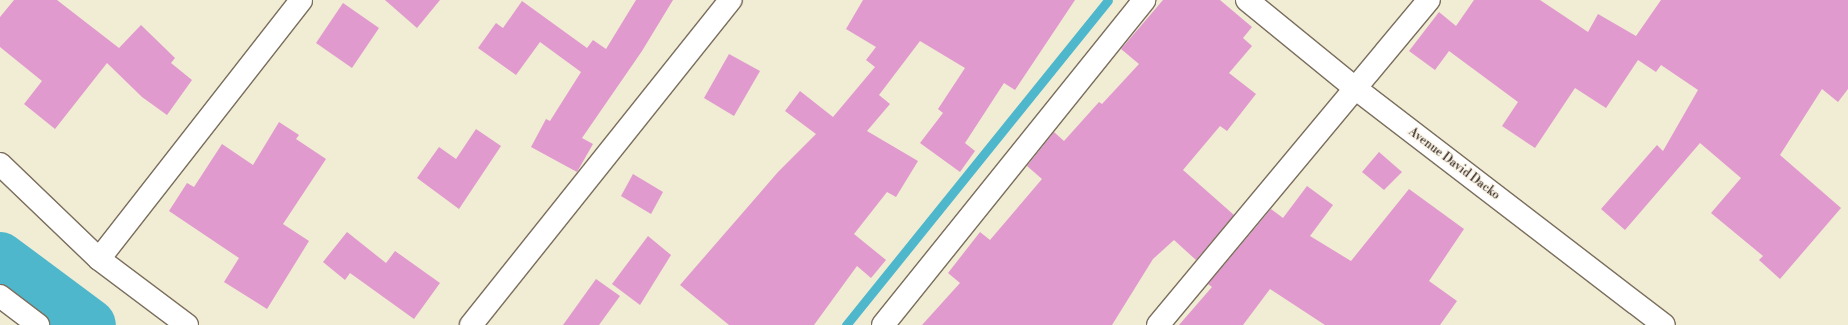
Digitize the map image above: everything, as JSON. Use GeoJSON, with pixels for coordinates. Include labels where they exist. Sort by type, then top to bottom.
{"type":"FeatureCollection","features":[{"type":"Feature","properties":{"kind":"street"},"geometry":{"type":"LineString","coordinates":[[99,259],[301,0]]}},
{"type":"Feature","properties":{"kind":"street"},"geometry":{"type":"LineString","coordinates":[[470,325],[730,0]]}},
{"type":"Feature","properties":{"kind":"street"},"geometry":{"type":"LineString","coordinates":[[883,325],[1144,0]]}},
{"type":"Feature","properties":{"kind":"street","name":"Avenue David Dacko"},"geometry":{"type":"LineString","coordinates":[[1247,0],[1355,88],[1664,325]]}},
{"type":"Feature","properties":{"kind":"street"},"geometry":{"type":"LineString","coordinates":[[1158,325],[1429,0]]}},
{"type":"Feature","properties":{"kind":"street"},"geometry":{"type":"LineString","coordinates":[[0,164],[99,259],[187,325]]}},
{"type":"Feature","properties":{"kind":"street"},"geometry":{"type":"LineString","coordinates":[[0,296],[38,325]]}},
{"type":"Feature","properties":{"kind":"building"},"geometry":{"type":"Polygon","coordinates":[[[14,0],[57,0],[119,48],[141,25],[175,58],[171,63],[192,80],[167,115],[142,97],[107,63],[55,129],[24,104],[42,81],[0,47],[0,17],[14,0]]]}},
{"type":"Feature","properties":{"kind":"building"},"geometry":{"type":"Polygon","coordinates":[[[385,0],[440,0],[417,28],[385,0]]]}},
{"type":"Feature","properties":{"kind":"building"},"geometry":{"type":"Polygon","coordinates":[[[636,0],[673,0],[642,51],[582,138],[593,144],[577,172],[531,147],[546,119],[550,121],[581,72],[540,42],[516,75],[478,48],[496,23],[503,28],[522,1],[587,48],[593,40],[606,49],[636,0]]]}},
{"type":"Feature","properties":{"kind":"building"},"geometry":{"type":"Polygon","coordinates":[[[863,0],[1075,0],[1015,90],[1004,83],[965,143],[975,151],[960,172],[920,143],[943,113],[938,109],[965,68],[920,41],[879,95],[890,104],[867,131],[918,161],[896,197],[887,192],[854,234],[886,260],[871,278],[857,266],[814,325],[729,325],[680,285],[778,172],[816,134],[785,111],[800,91],[833,117],[875,67],[866,60],[876,47],[846,29],[863,0]]]}},
{"type":"Feature","properties":{"kind":"building"},"geometry":{"type":"Polygon","coordinates":[[[1163,0],[1220,0],[1252,27],[1243,38],[1252,46],[1229,73],[1256,94],[1227,131],[1220,126],[1183,170],[1234,215],[1196,260],[1174,240],[1153,259],[1112,325],[922,325],[960,283],[948,273],[980,232],[990,240],[1042,179],[1027,166],[1054,132],[1064,141],[1099,102],[1102,104],[1139,64],[1121,49],[1163,0]]]}},
{"type":"Feature","properties":{"kind":"building"},"geometry":{"type":"Polygon","coordinates":[[[1474,0],[1540,0],[1588,32],[1598,14],[1636,36],[1661,0],[1848,0],[1848,89],[1838,102],[1822,89],[1780,155],[1841,208],[1780,279],[1759,260],[1763,256],[1711,213],[1741,178],[1700,143],[1625,230],[1601,209],[1657,145],[1663,151],[1698,90],[1661,65],[1656,72],[1638,60],[1606,108],[1575,88],[1535,148],[1502,126],[1518,102],[1449,51],[1435,70],[1409,51],[1439,12],[1456,26],[1474,0]]]}},
{"type":"Feature","properties":{"kind":"building"},"geometry":{"type":"Polygon","coordinates":[[[343,3],[379,28],[352,68],[316,43],[343,3]]]}},
{"type":"Feature","properties":{"kind":"building"},"geometry":{"type":"Polygon","coordinates":[[[729,54],[760,71],[734,116],[704,98],[729,54]]]}},
{"type":"Feature","properties":{"kind":"building"},"geometry":{"type":"Polygon","coordinates":[[[279,122],[299,135],[296,139],[326,159],[283,224],[309,241],[267,309],[224,282],[239,258],[169,211],[187,183],[194,187],[222,144],[253,165],[279,122]]]}},
{"type":"Feature","properties":{"kind":"building"},"geometry":{"type":"Polygon","coordinates":[[[476,129],[501,146],[459,209],[417,178],[439,147],[456,159],[476,129]]]}},
{"type":"Feature","properties":{"kind":"building"},"geometry":{"type":"Polygon","coordinates":[[[1379,152],[1402,172],[1384,190],[1362,172],[1379,152]]]}},
{"type":"Feature","properties":{"kind":"building"},"geometry":{"type":"Polygon","coordinates":[[[633,174],[663,192],[651,214],[621,196],[633,174]]]}},
{"type":"Feature","properties":{"kind":"building"},"geometry":{"type":"Polygon","coordinates":[[[1307,186],[1333,205],[1310,236],[1351,261],[1409,189],[1464,229],[1429,281],[1457,301],[1440,325],[1325,325],[1270,289],[1243,325],[1179,325],[1212,287],[1208,284],[1271,209],[1283,218],[1307,186]]]}},
{"type":"Feature","properties":{"kind":"building"},"geometry":{"type":"Polygon","coordinates":[[[347,232],[386,263],[395,251],[440,283],[414,319],[350,273],[345,280],[323,262],[347,232]]]}},
{"type":"Feature","properties":{"kind":"building"},"geometry":{"type":"Polygon","coordinates":[[[648,236],[671,255],[640,305],[612,284],[648,236]]]}},
{"type":"Feature","properties":{"kind":"building"},"geometry":{"type":"Polygon","coordinates":[[[596,279],[620,296],[599,325],[563,325],[596,279]]]}},
{"type":"Feature","properties":{"kind":"waterway"},"geometry":{"type":"LineString","coordinates":[[846,325],[1108,0]]}},
{"type":"Feature","properties":{"kind":"waterway"},"geometry":{"type":"LineString","coordinates":[[0,258],[90,325]]}}]}
